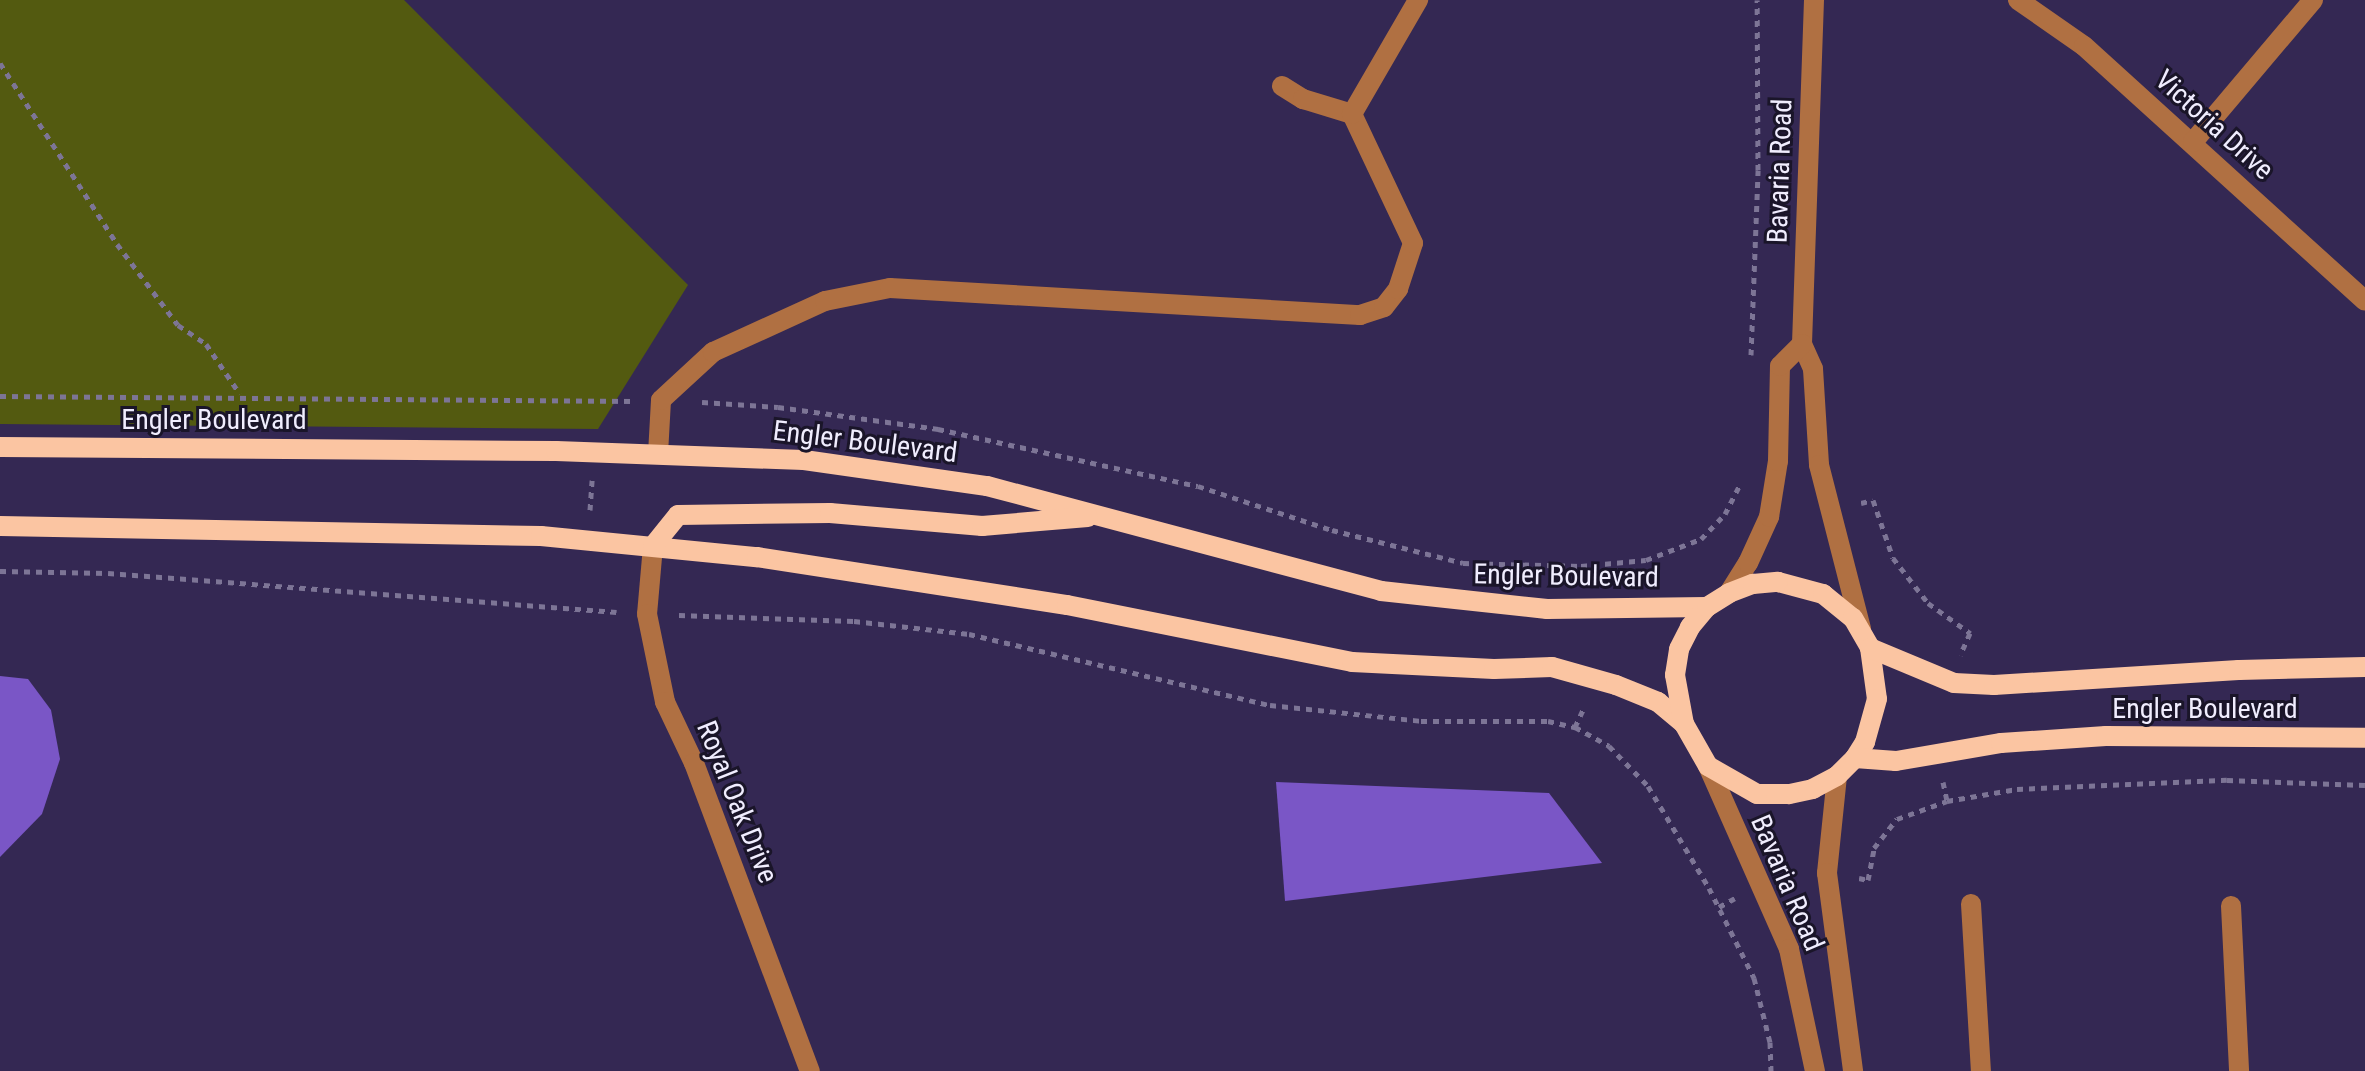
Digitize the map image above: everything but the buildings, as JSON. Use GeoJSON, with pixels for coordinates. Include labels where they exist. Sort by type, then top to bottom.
{"type":"FeatureCollection","features":[{"type":"Feature","properties":{"kind":"main road","name":"Engler Boulevard"},"geometry":{"type":"LineString","coordinates":[[0,447],[658,454],[804,460],[987,486],[1381,591],[1547,609],[1707,607]]}},
{"type":"Feature","properties":{"kind":"main road"},"geometry":{"type":"LineString","coordinates":[[653,546],[678,515],[830,513],[982,526],[1104,515]]}},
{"type":"Feature","properties":{"kind":"main road"},"geometry":{"type":"LineString","coordinates":[[0,526],[525,535],[653,546],[891,575],[1067,605],[1352,662],[1494,669],[1552,667],[1658,702],[1684,724]]}},
{"type":"Feature","properties":{"kind":"main road"},"geometry":{"type":"LineString","coordinates":[[1778,582],[1804,586],[1840,606],[1866,640],[1877,699],[1872,723],[1855,758],[1837,776],[1813,789],[1789,794],[1757,794],[1708,766],[1684,724],[1676,687],[1679,649],[1690,627],[1707,607],[1729,593],[1753,584],[1778,582]]}},
{"type":"Feature","properties":{"kind":"main road","name":"Engler Boulevard"},"geometry":{"type":"LineString","coordinates":[[1866,640],[1948,681],[1994,685],[2239,670],[2365,667]]}},
{"type":"Feature","properties":{"kind":"main road","name":"Engler Boulevard"},"geometry":{"type":"LineString","coordinates":[[1855,758],[1896,761],[2001,743],[2106,736],[2365,738]]}},
{"type":"Feature","properties":{"kind":"street"},"geometry":{"type":"LineString","coordinates":[[1352,114],[1418,0]]}},
{"type":"Feature","properties":{"kind":"street","name":"Bavaria Road"},"geometry":{"type":"LineString","coordinates":[[1814,0],[1802,344],[1813,369],[1819,465],[1866,640]]}},
{"type":"Feature","properties":{"kind":"street","name":"Victoria Drive"},"geometry":{"type":"LineString","coordinates":[[2018,0],[2084,46],[2365,301]]}},
{"type":"Feature","properties":{"kind":"street"},"geometry":{"type":"LineString","coordinates":[[2193,142],[2313,0]]}},
{"type":"Feature","properties":{"kind":"street"},"geometry":{"type":"LineString","coordinates":[[658,454],[661,400],[713,352],[825,301],[890,288],[1360,315],[1384,307],[1398,289],[1413,243],[1352,114],[1303,99],[1282,86]]}},
{"type":"Feature","properties":{"kind":"street"},"geometry":{"type":"LineString","coordinates":[[1729,593],[1748,563],[1769,517],[1778,461],[1780,366],[1802,344]]}},
{"type":"Feature","properties":{"kind":"street","name":"Royal Oak Drive"},"geometry":{"type":"LineString","coordinates":[[653,546],[647,614],[665,702],[694,763],[810,1071]]}},
{"type":"Feature","properties":{"kind":"street","name":"Bavaria Road"},"geometry":{"type":"LineString","coordinates":[[1708,766],[1789,949],[1815,1071]]}},
{"type":"Feature","properties":{"kind":"street","name":"Bavaria Road"},"geometry":{"type":"LineString","coordinates":[[1837,776],[1827,873],[1853,1071]]}},
{"type":"Feature","properties":{"kind":"street"},"geometry":{"type":"LineString","coordinates":[[1971,904],[1981,1071]]}},
{"type":"Feature","properties":{"kind":"street"},"geometry":{"type":"LineString","coordinates":[[2231,906],[2239,1071]]}},
{"type":"Feature","properties":{"kind":"path"},"geometry":{"type":"LineString","coordinates":[[1751,368],[1758,170],[1757,0]]}},
{"type":"Feature","properties":{"kind":"path"},"geometry":{"type":"LineString","coordinates":[[0,63],[117,244],[178,325],[206,344],[241,395]]}},
{"type":"Feature","properties":{"kind":"path"},"geometry":{"type":"LineString","coordinates":[[0,396],[241,395],[436,401],[661,400],[778,407],[938,429],[1198,486],[1332,530],[1463,563],[1581,566],[1646,560],[1701,539],[1725,514],[1743,475]]}},
{"type":"Feature","properties":{"kind":"path"},"geometry":{"type":"LineString","coordinates":[[590,518],[592,471]]}},
{"type":"Feature","properties":{"kind":"path"},"geometry":{"type":"LineString","coordinates":[[1739,486],[1772,502]]}},
{"type":"Feature","properties":{"kind":"path"},"geometry":{"type":"LineString","coordinates":[[1829,510],[1873,500],[1893,558],[1928,603],[1970,633],[1948,681]]}},
{"type":"Feature","properties":{"kind":"path"},"geometry":{"type":"LineString","coordinates":[[0,571],[108,573],[359,595],[647,614],[854,621],[955,633],[1146,673],[1270,705],[1421,721],[1548,721],[1575,727],[1609,746],[1648,786],[1719,907],[1754,978],[1770,1042],[1771,1071]]}},
{"type":"Feature","properties":{"kind":"path"},"geometry":{"type":"LineString","coordinates":[[1938,753],[1947,801]]}},
{"type":"Feature","properties":{"kind":"path"},"geometry":{"type":"LineString","coordinates":[[1827,873],[1868,880],[1874,848],[1897,819],[1947,801],[2017,789],[2227,780],[2365,785]]}},
{"type":"Feature","properties":{"kind":"path"},"geometry":{"type":"LineString","coordinates":[[1719,907],[1761,884]]}},
{"type":"Feature","properties":{"kind":"green space"},"geometry":{"type":"Polygon","coordinates":[[[0,0],[404,0],[688,285],[598,429],[0,424],[0,0]]]}},
{"type":"Feature","properties":{"kind":"shaded area"},"geometry":{"type":"Polygon","coordinates":[[[0,676],[28,679],[51,710],[60,759],[42,814],[0,857],[0,676]]]}},
{"type":"Feature","properties":{"kind":"shaded area"},"geometry":{"type":"Polygon","coordinates":[[[1276,782],[1549,793],[1602,863],[1285,901],[1276,782]]]}}]}
